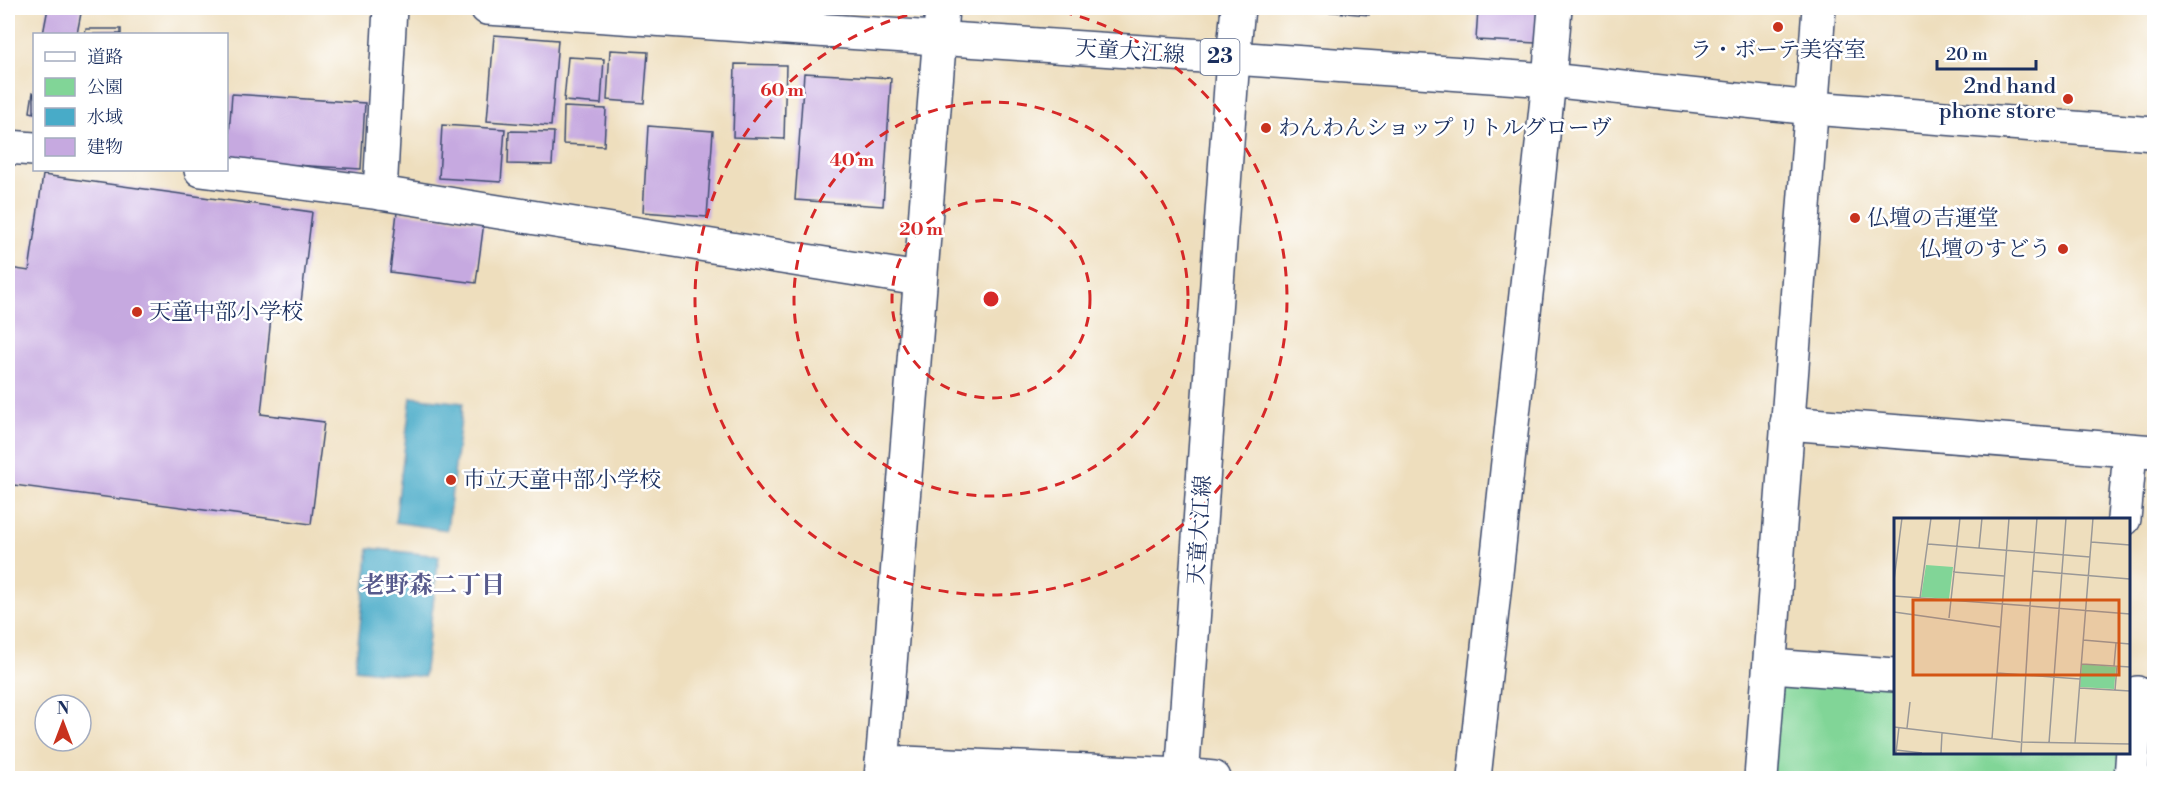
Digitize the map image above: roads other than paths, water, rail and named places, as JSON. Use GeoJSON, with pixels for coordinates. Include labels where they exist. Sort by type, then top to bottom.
{"type":"FeatureCollection","features":[{"type":"Feature","properties":{"kind":"street"},"geometry":{"type":"LineString","coordinates":[[380,193],[390,8]]}},
{"type":"Feature","properties":{"kind":"street","name":"天童大江線"},"geometry":{"type":"LineString","coordinates":[[487,8],[941,23],[1233,58],[1182,777]]}},
{"type":"Feature","properties":{"kind":"street"},"geometry":{"type":"LineString","coordinates":[[1238,8],[1233,58],[1549,80],[1812,108],[2154,134]]}},
{"type":"Feature","properties":{"kind":"street"},"geometry":{"type":"LineString","coordinates":[[1474,778],[1555,8]]}},
{"type":"Feature","properties":{"kind":"street"},"geometry":{"type":"LineString","coordinates":[[1761,778],[1819,8]]}},
{"type":"Feature","properties":{"kind":"street"},"geometry":{"type":"LineString","coordinates":[[941,23],[881,770],[1214,778]]}},
{"type":"Feature","properties":{"kind":"street"},"geometry":{"type":"LineString","coordinates":[[8,147],[33,149]]}},
{"type":"Feature","properties":{"kind":"street"},"geometry":{"type":"LineString","coordinates":[[209,171],[380,193],[919,279]]}},
{"type":"Feature","properties":{"kind":"street"},"geometry":{"type":"LineString","coordinates":[[1788,423],[2142,451],[2124,518]]}},
{"type":"Feature","properties":{"kind":"street"},"geometry":{"type":"LineString","coordinates":[[1770,666],[1894,675]]}},
{"type":"Feature","properties":{"kind":"street"},"geometry":{"type":"LineString","coordinates":[[2131,778],[2140,693]]}},
{"type":"Feature","properties":{"kind":"water"},"geometry":{"type":"Polygon","coordinates":[[[411,397],[463,403],[447,530],[395,522],[411,397]]]}},
{"type":"Feature","properties":{"kind":"water"},"geometry":{"type":"Polygon","coordinates":[[[369,548],[439,556],[424,677],[355,669],[369,548]]]}},
{"type":"Feature","properties":{"kind":"place","name":"ラ・ボーテ美容室"},"geometry":{"type":"Point","coordinates":[1778,27]}},
{"type":"Feature","properties":{"kind":"place","name":"2nd hand phone store"},"geometry":{"type":"Point","coordinates":[2068,99]}},
{"type":"Feature","properties":{"kind":"place","name":"わんわんショップ リトルグローヴ"},"geometry":{"type":"Point","coordinates":[1266,128]}},
{"type":"Feature","properties":{"kind":"place","name":"仏壇の吉運堂"},"geometry":{"type":"Point","coordinates":[1855,218]}},
{"type":"Feature","properties":{"kind":"place","name":"仏壇のすどう"},"geometry":{"type":"Point","coordinates":[2063,249]}},
{"type":"Feature","properties":{"kind":"place","name":"天童中部小学校"},"geometry":{"type":"Point","coordinates":[137,312]}},
{"type":"Feature","properties":{"kind":"place","name":"市立天童中部小学校"},"geometry":{"type":"Point","coordinates":[451,480]}},
{"type":"Feature","properties":{"kind":"district","name":"老野森二丁目"},"geometry":{"type":"Point","coordinates":[433,586]}}]}
